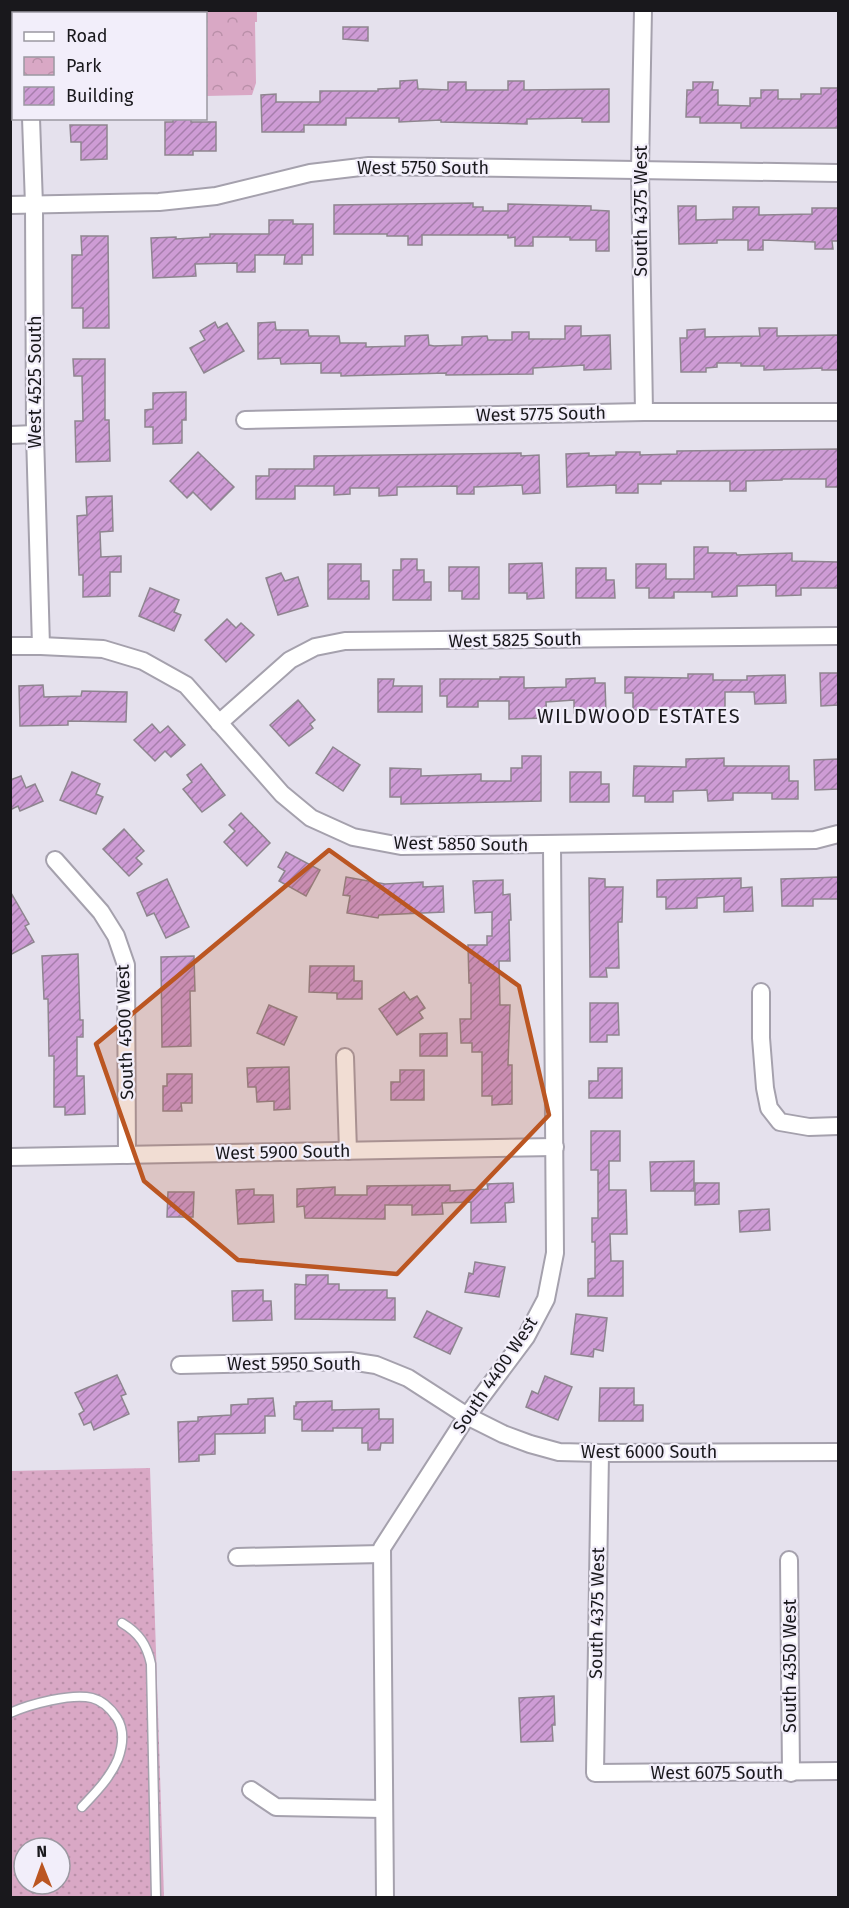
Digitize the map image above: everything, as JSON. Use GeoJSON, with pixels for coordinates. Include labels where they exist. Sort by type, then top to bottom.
{"type":"FeatureCollection","features":[{"type":"Feature","properties":{"kind":"street","name":"South 4375 West"},"geometry":{"type":"LineString","coordinates":[[643,10],[640,170],[644,412]]}},
{"type":"Feature","properties":{"kind":"street","name":"West 4525 South"},"geometry":{"type":"LineString","coordinates":[[31,120],[34,205],[35,434],[41,646]]}},
{"type":"Feature","properties":{"kind":"street","name":"West 5750 South"},"geometry":{"type":"LineString","coordinates":[[10,205],[159,202],[216,196],[310,173],[369,166],[838,173]]}},
{"type":"Feature","properties":{"kind":"street","name":"West 5775 South"},"geometry":{"type":"LineString","coordinates":[[244,420],[644,412],[838,412]]}},
{"type":"Feature","properties":{"kind":"street"},"geometry":{"type":"LineString","coordinates":[[10,435],[35,434]]}},
{"type":"Feature","properties":{"kind":"street","name":"West 5825 South"},"geometry":{"type":"LineString","coordinates":[[219,723],[290,660],[315,647],[345,641],[838,636]]}},
{"type":"Feature","properties":{"kind":"street","name":"West 5850 South"},"geometry":{"type":"LineString","coordinates":[[10,646],[104,649],[143,661],[186,685],[282,794],[296,806],[311,818],[353,837],[401,846],[815,840],[838,834]]}},
{"type":"Feature","properties":{"kind":"street","name":"South 4400 West"},"geometry":{"type":"LineString","coordinates":[[385,1893],[382,1548],[467,1416],[526,1337],[546,1299],[555,1253],[552,845]]}},
{"type":"Feature","properties":{"kind":"street","name":"South 4500 West"},"geometry":{"type":"LineString","coordinates":[[55,860],[101,912],[116,936],[126,965],[128,1155]]}},
{"type":"Feature","properties":{"kind":"street"},"geometry":{"type":"LineString","coordinates":[[761,992],[761,1038],[769,1108],[780,1122],[808,1127],[838,1126]]}},
{"type":"Feature","properties":{"kind":"street"},"geometry":{"type":"LineString","coordinates":[[345,1057],[348,1151]]}},
{"type":"Feature","properties":{"kind":"street","name":"West 5900 South"},"geometry":{"type":"LineString","coordinates":[[10,1157],[555,1147]]}},
{"type":"Feature","properties":{"kind":"street","name":"West 5950 South"},"geometry":{"type":"LineString","coordinates":[[180,1365],[350,1361],[376,1365],[408,1378],[467,1416]]}},
{"type":"Feature","properties":{"kind":"street","name":"West 6000 South"},"geometry":{"type":"LineString","coordinates":[[467,1416],[503,1434],[559,1452],[838,1452]]}},
{"type":"Feature","properties":{"kind":"street","name":"South 4375 West"},"geometry":{"type":"LineString","coordinates":[[595,1773],[600,1453]]}},
{"type":"Feature","properties":{"kind":"street"},"geometry":{"type":"LineString","coordinates":[[237,1557],[382,1554]]}},
{"type":"Feature","properties":{"kind":"street","name":"South 4350 West"},"geometry":{"type":"LineString","coordinates":[[789,1560],[791,1773]]}},
{"type":"Feature","properties":{"kind":"street","name":"West 6075 South"},"geometry":{"type":"LineString","coordinates":[[595,1773],[838,1771]]}},
{"type":"Feature","properties":{"kind":"street"},"geometry":{"type":"LineString","coordinates":[[251,1790],[276,1807],[383,1809]]}},
{"type":"Feature","properties":{"kind":"lane"},"geometry":{"type":"LineString","coordinates":[[122,1623],[132,1629],[145,1644],[151,1664],[156,1898]]}},
{"type":"Feature","properties":{"kind":"lane"},"geometry":{"type":"LineString","coordinates":[[10,1713],[40,1702],[78,1697],[92,1698],[109,1707],[120,1724],[123,1733],[122,1744],[112,1770],[82,1807]]}},
{"type":"Feature","properties":{"kind":"highlighted area"},"geometry":{"type":"Polygon","coordinates":[[[329,850],[519,986],[549,1115],[397,1274],[238,1260],[144,1181],[96,1044],[329,850]]]}},
{"type":"Feature","properties":{"kind":"green space"},"geometry":{"type":"Polygon","coordinates":[[[257,11],[257,22],[255,22],[256,83],[252,95],[207,96],[207,12],[26,12],[257,11]]]}},
{"type":"Feature","properties":{"kind":"green space"},"geometry":{"type":"Polygon","coordinates":[[[150,1468],[164,1897],[11,1897],[10,1471],[150,1468]]]}},
{"type":"Feature","properties":{"kind":"building"},"geometry":{"type":"Polygon","coordinates":[[[343,27],[368,27],[368,41],[343,39],[343,27]]]}},
{"type":"Feature","properties":{"kind":"building"},"geometry":{"type":"Polygon","coordinates":[[[417,80],[418,89],[448,90],[448,82],[466,82],[466,90],[508,90],[508,81],[524,81],[524,90],[609,89],[609,122],[582,122],[582,118],[527,119],[527,124],[441,122],[441,120],[399,122],[399,118],[346,118],[346,125],[304,125],[304,132],[262,132],[261,95],[276,94],[276,102],[320,102],[320,91],[378,91],[378,89],[400,88],[400,81],[417,80]]]}},
{"type":"Feature","properties":{"kind":"building"},"geometry":{"type":"Polygon","coordinates":[[[693,82],[713,82],[712,90],[718,90],[718,105],[750,106],[750,98],[761,98],[761,90],[778,90],[778,99],[801,99],[801,94],[821,94],[821,88],[838,88],[838,128],[741,128],[741,123],[700,123],[700,117],[686,117],[687,90],[693,90],[693,82]]]}},
{"type":"Feature","properties":{"kind":"building"},"geometry":{"type":"Polygon","coordinates":[[[173,120],[191,120],[191,122],[216,122],[216,151],[193,151],[193,155],[165,155],[165,122],[173,122],[173,120]]]}},
{"type":"Feature","properties":{"kind":"building"},"geometry":{"type":"Polygon","coordinates":[[[70,125],[107,125],[107,159],[81,160],[81,142],[71,142],[70,125]]]}},
{"type":"Feature","properties":{"kind":"building"},"geometry":{"type":"Polygon","coordinates":[[[473,203],[473,207],[483,207],[483,211],[508,211],[508,204],[591,206],[591,210],[609,211],[609,251],[596,251],[596,240],[570,240],[570,237],[533,237],[533,246],[515,246],[515,237],[508,238],[508,235],[422,235],[422,245],[408,245],[408,236],[334,234],[334,205],[473,203]]]}},
{"type":"Feature","properties":{"kind":"building"},"geometry":{"type":"Polygon","coordinates":[[[678,206],[696,206],[696,220],[733,219],[733,207],[759,207],[759,215],[812,214],[812,208],[838,208],[838,241],[832,241],[833,249],[815,249],[815,242],[763,240],[763,250],[748,250],[748,240],[679,244],[678,206]]]}},
{"type":"Feature","properties":{"kind":"building"},"geometry":{"type":"Polygon","coordinates":[[[269,220],[293,220],[293,224],[313,224],[313,255],[302,255],[302,264],[284,264],[285,255],[255,255],[255,272],[237,272],[237,263],[195,264],[196,276],[153,278],[151,238],[210,237],[210,234],[269,234],[269,220]]]}},
{"type":"Feature","properties":{"kind":"building"},"geometry":{"type":"Polygon","coordinates":[[[81,236],[108,236],[109,328],[83,328],[83,308],[72,308],[72,255],[82,255],[81,236]]]}},
{"type":"Feature","properties":{"kind":"building"},"geometry":{"type":"Polygon","coordinates":[[[215,322],[218,328],[227,323],[244,351],[204,373],[190,348],[205,340],[200,331],[215,322]]]}},
{"type":"Feature","properties":{"kind":"building"},"geometry":{"type":"Polygon","coordinates":[[[275,322],[276,330],[308,330],[309,336],[339,336],[340,343],[366,343],[366,347],[405,346],[405,336],[428,335],[429,345],[434,346],[462,345],[462,337],[487,336],[488,340],[512,340],[512,332],[529,332],[529,339],[565,339],[565,326],[581,326],[581,336],[610,335],[611,369],[584,370],[584,365],[533,368],[533,374],[446,375],[446,373],[341,376],[341,373],[321,373],[321,363],[281,364],[280,358],[258,359],[258,323],[275,322]]]}},
{"type":"Feature","properties":{"kind":"building"},"geometry":{"type":"Polygon","coordinates":[[[759,328],[777,328],[777,336],[838,335],[838,370],[822,370],[822,368],[764,370],[764,366],[717,363],[717,367],[706,368],[706,372],[681,372],[680,338],[687,338],[687,330],[705,329],[705,337],[760,336],[759,328]]]}},
{"type":"Feature","properties":{"kind":"building"},"geometry":{"type":"Polygon","coordinates":[[[73,359],[105,359],[105,420],[109,420],[110,461],[76,462],[75,421],[83,421],[82,376],[74,376],[73,359]]]}},
{"type":"Feature","properties":{"kind":"building"},"geometry":{"type":"Polygon","coordinates":[[[186,392],[186,420],[182,420],[182,443],[153,444],[153,427],[145,427],[145,410],[153,409],[153,393],[186,392]]]}},
{"type":"Feature","properties":{"kind":"building"},"geometry":{"type":"Polygon","coordinates":[[[838,449],[838,487],[826,487],[826,479],[782,479],[746,481],[746,491],[730,491],[730,481],[661,481],[661,484],[638,484],[638,493],[616,493],[616,485],[567,487],[566,454],[589,453],[589,456],[616,455],[616,452],[640,452],[640,455],[677,454],[677,451],[838,449]]]}},
{"type":"Feature","properties":{"kind":"building"},"geometry":{"type":"Polygon","coordinates":[[[198,452],[234,487],[211,510],[193,492],[187,498],[170,481],[198,452]]]}},
{"type":"Feature","properties":{"kind":"building"},"geometry":{"type":"Polygon","coordinates":[[[521,453],[521,456],[539,455],[540,493],[523,494],[522,485],[474,487],[474,494],[457,494],[457,486],[397,487],[397,495],[379,496],[379,488],[350,488],[350,494],[334,495],[334,486],[295,486],[295,499],[256,499],[256,476],[269,476],[269,469],[314,469],[314,456],[521,453]]]}},
{"type":"Feature","properties":{"kind":"building"},"geometry":{"type":"Polygon","coordinates":[[[112,496],[113,531],[100,532],[101,557],[121,556],[121,572],[110,572],[110,596],[83,597],[83,575],[79,575],[77,516],[87,515],[86,497],[112,496]]]}},
{"type":"Feature","properties":{"kind":"building"},"geometry":{"type":"Polygon","coordinates":[[[694,547],[708,547],[708,553],[736,553],[737,555],[792,553],[792,561],[838,562],[838,588],[801,588],[801,595],[776,596],[776,585],[737,586],[737,596],[712,597],[712,592],[674,592],[674,598],[649,598],[649,588],[636,588],[636,564],[666,564],[666,579],[694,579],[694,547]]]}},
{"type":"Feature","properties":{"kind":"building"},"geometry":{"type":"Polygon","coordinates":[[[401,559],[417,559],[417,570],[424,570],[424,582],[431,582],[431,600],[393,600],[393,570],[401,570],[401,559]]]}},
{"type":"Feature","properties":{"kind":"building"},"geometry":{"type":"Polygon","coordinates":[[[542,563],[544,598],[527,599],[527,593],[509,593],[509,564],[542,563]]]}},
{"type":"Feature","properties":{"kind":"building"},"geometry":{"type":"Polygon","coordinates":[[[328,564],[361,564],[361,581],[369,581],[369,599],[328,599],[328,564]]]}},
{"type":"Feature","properties":{"kind":"building"},"geometry":{"type":"Polygon","coordinates":[[[449,567],[479,567],[479,599],[462,599],[462,591],[449,591],[449,567]]]}},
{"type":"Feature","properties":{"kind":"building"},"geometry":{"type":"Polygon","coordinates":[[[576,568],[606,568],[606,580],[614,580],[615,598],[576,598],[576,568]]]}},
{"type":"Feature","properties":{"kind":"building"},"geometry":{"type":"Polygon","coordinates":[[[281,573],[285,581],[298,577],[308,606],[278,615],[266,578],[281,573]]]}},
{"type":"Feature","properties":{"kind":"building"},"geometry":{"type":"Polygon","coordinates":[[[150,588],[179,600],[174,612],[181,615],[174,631],[139,616],[150,588]]]}},
{"type":"Feature","properties":{"kind":"building"},"geometry":{"type":"Polygon","coordinates":[[[227,619],[236,628],[241,623],[254,635],[226,662],[205,640],[227,619]]]}},
{"type":"Feature","properties":{"kind":"building"},"geometry":{"type":"Polygon","coordinates":[[[820,673],[838,673],[838,705],[821,706],[820,673]]]}},
{"type":"Feature","properties":{"kind":"building"},"geometry":{"type":"Polygon","coordinates":[[[688,674],[713,674],[713,680],[747,680],[747,676],[785,675],[786,703],[755,704],[754,692],[725,692],[725,709],[633,710],[633,693],[625,693],[625,677],[688,678],[688,674]]]}},
{"type":"Feature","properties":{"kind":"building"},"geometry":{"type":"Polygon","coordinates":[[[500,677],[524,677],[524,688],[566,687],[566,679],[595,678],[595,683],[605,683],[606,712],[574,713],[574,700],[546,702],[547,718],[509,719],[509,701],[478,701],[478,707],[447,707],[447,696],[440,696],[440,679],[500,679],[500,677]]]}},
{"type":"Feature","properties":{"kind":"building"},"geometry":{"type":"Polygon","coordinates":[[[378,679],[394,679],[393,686],[422,686],[422,712],[378,712],[378,679]]]}},
{"type":"Feature","properties":{"kind":"building"},"geometry":{"type":"Polygon","coordinates":[[[43,685],[44,697],[81,696],[82,691],[127,692],[126,722],[68,721],[68,725],[20,726],[19,686],[43,685]]]}},
{"type":"Feature","properties":{"kind":"building"},"geometry":{"type":"Polygon","coordinates":[[[298,700],[315,720],[310,724],[313,728],[289,746],[270,725],[298,700]]]}},
{"type":"Feature","properties":{"kind":"building"},"geometry":{"type":"Polygon","coordinates":[[[152,724],[160,733],[168,726],[185,745],[171,757],[165,751],[155,761],[134,740],[152,724]]]}},
{"type":"Feature","properties":{"kind":"building"},"geometry":{"type":"Polygon","coordinates":[[[333,747],[360,765],[343,791],[316,773],[333,747]]]}},
{"type":"Feature","properties":{"kind":"building"},"geometry":{"type":"Polygon","coordinates":[[[522,756],[541,756],[541,801],[401,804],[401,797],[390,797],[390,768],[421,769],[421,776],[481,774],[481,781],[511,781],[511,768],[522,768],[522,756]]]}},
{"type":"Feature","properties":{"kind":"building"},"geometry":{"type":"Polygon","coordinates":[[[724,758],[724,766],[789,766],[789,781],[798,781],[798,799],[772,799],[772,793],[733,793],[733,800],[708,801],[707,790],[673,791],[673,802],[645,802],[645,796],[633,796],[634,766],[686,767],[686,759],[724,758]]]}},
{"type":"Feature","properties":{"kind":"building"},"geometry":{"type":"Polygon","coordinates":[[[838,759],[838,789],[815,790],[814,760],[838,759]]]}},
{"type":"Feature","properties":{"kind":"building"},"geometry":{"type":"Polygon","coordinates":[[[201,764],[225,795],[202,812],[183,789],[192,782],[187,775],[201,764]]]}},
{"type":"Feature","properties":{"kind":"building"},"geometry":{"type":"Polygon","coordinates":[[[72,772],[100,784],[96,794],[103,797],[96,814],[60,800],[72,772]]]}},
{"type":"Feature","properties":{"kind":"building"},"geometry":{"type":"Polygon","coordinates":[[[570,772],[601,772],[601,784],[609,784],[609,802],[570,802],[570,772]]]}},
{"type":"Feature","properties":{"kind":"building"},"geometry":{"type":"Polygon","coordinates":[[[21,776],[26,788],[35,784],[43,801],[20,811],[18,806],[10,810],[10,780],[21,776]]]}},
{"type":"Feature","properties":{"kind":"building"},"geometry":{"type":"Polygon","coordinates":[[[241,813],[270,843],[247,866],[224,842],[235,831],[229,825],[241,813]]]}},
{"type":"Feature","properties":{"kind":"building"},"geometry":{"type":"Polygon","coordinates":[[[124,829],[144,851],[136,858],[142,864],[129,876],[103,849],[124,829]]]}},
{"type":"Feature","properties":{"kind":"building"},"geometry":{"type":"Polygon","coordinates":[[[286,852],[320,870],[306,896],[279,881],[285,871],[278,867],[286,852]]]}},
{"type":"Feature","properties":{"kind":"building"},"geometry":{"type":"Polygon","coordinates":[[[346,877],[385,884],[423,882],[423,887],[443,886],[444,912],[379,915],[378,918],[347,913],[350,896],[343,895],[346,877]]]}},
{"type":"Feature","properties":{"kind":"building"},"geometry":{"type":"Polygon","coordinates":[[[838,877],[838,899],[813,899],[813,906],[782,906],[781,879],[838,877]]]}},
{"type":"Feature","properties":{"kind":"building"},"geometry":{"type":"Polygon","coordinates":[[[589,878],[605,879],[605,887],[623,887],[622,922],[618,922],[619,968],[606,968],[607,977],[590,977],[589,878]]]}},
{"type":"Feature","properties":{"kind":"building"},"geometry":{"type":"Polygon","coordinates":[[[741,878],[741,888],[752,887],[753,911],[724,912],[724,896],[697,898],[697,908],[666,909],[666,897],[657,897],[657,880],[741,878]]]}},
{"type":"Feature","properties":{"kind":"building"},"geometry":{"type":"Polygon","coordinates":[[[167,879],[189,927],[166,938],[154,913],[147,916],[137,893],[167,879]]]}},
{"type":"Feature","properties":{"kind":"building"},"geometry":{"type":"Polygon","coordinates":[[[503,880],[503,895],[510,894],[511,920],[509,920],[510,961],[499,961],[500,1005],[510,1005],[508,1065],[512,1065],[512,1104],[492,1105],[492,1096],[482,1096],[482,1052],[472,1052],[472,1043],[461,1043],[460,1019],[471,1019],[468,945],[487,945],[487,936],[492,936],[492,912],[475,913],[473,881],[503,880]]]}},
{"type":"Feature","properties":{"kind":"building"},"geometry":{"type":"Polygon","coordinates":[[[10,891],[29,924],[25,926],[34,942],[10,955],[10,891]]]}},
{"type":"Feature","properties":{"kind":"building"},"geometry":{"type":"Polygon","coordinates":[[[78,954],[80,1020],[83,1020],[83,1037],[77,1037],[77,1076],[84,1076],[85,1114],[65,1115],[65,1107],[54,1107],[54,1056],[49,1056],[48,999],[44,999],[42,956],[78,954]]]}},
{"type":"Feature","properties":{"kind":"building"},"geometry":{"type":"Polygon","coordinates":[[[194,956],[195,991],[190,991],[191,1046],[162,1047],[161,957],[194,956]]]}},
{"type":"Feature","properties":{"kind":"building"},"geometry":{"type":"Polygon","coordinates":[[[310,966],[354,966],[354,981],[362,981],[362,999],[337,999],[337,993],[309,992],[310,966]]]}},
{"type":"Feature","properties":{"kind":"building"},"geometry":{"type":"Polygon","coordinates":[[[404,992],[410,1000],[417,996],[425,1008],[419,1012],[423,1018],[397,1035],[379,1009],[404,992]]]}},
{"type":"Feature","properties":{"kind":"building"},"geometry":{"type":"Polygon","coordinates":[[[590,1003],[618,1003],[619,1035],[607,1035],[607,1042],[590,1042],[590,1003]]]}},
{"type":"Feature","properties":{"kind":"building"},"geometry":{"type":"Polygon","coordinates":[[[269,1005],[297,1017],[284,1045],[257,1033],[269,1005]]]}},
{"type":"Feature","properties":{"kind":"building"},"geometry":{"type":"Polygon","coordinates":[[[447,1033],[447,1056],[420,1056],[420,1034],[447,1033]]]}},
{"type":"Feature","properties":{"kind":"building"},"geometry":{"type":"Polygon","coordinates":[[[289,1067],[290,1109],[274,1110],[274,1101],[257,1102],[256,1087],[248,1087],[247,1068],[289,1067]]]}},
{"type":"Feature","properties":{"kind":"building"},"geometry":{"type":"Polygon","coordinates":[[[598,1068],[622,1068],[622,1098],[589,1098],[589,1081],[598,1081],[598,1068]]]}},
{"type":"Feature","properties":{"kind":"building"},"geometry":{"type":"Polygon","coordinates":[[[400,1070],[424,1070],[424,1100],[391,1100],[391,1082],[400,1082],[400,1070]]]}},
{"type":"Feature","properties":{"kind":"building"},"geometry":{"type":"Polygon","coordinates":[[[167,1074],[192,1074],[192,1103],[181,1103],[182,1111],[163,1111],[163,1086],[167,1086],[167,1074]]]}},
{"type":"Feature","properties":{"kind":"building"},"geometry":{"type":"Polygon","coordinates":[[[591,1131],[620,1131],[620,1161],[609,1161],[609,1190],[626,1190],[627,1234],[610,1234],[611,1261],[623,1261],[623,1296],[588,1296],[588,1279],[595,1278],[592,1218],[598,1218],[598,1170],[591,1170],[591,1131]]]}},
{"type":"Feature","properties":{"kind":"building"},"geometry":{"type":"Polygon","coordinates":[[[694,1161],[694,1191],[651,1191],[650,1162],[694,1161]]]}},
{"type":"Feature","properties":{"kind":"building"},"geometry":{"type":"Polygon","coordinates":[[[513,1183],[514,1202],[505,1203],[506,1222],[471,1223],[471,1202],[442,1203],[443,1214],[412,1215],[412,1205],[385,1205],[385,1219],[305,1218],[304,1206],[297,1207],[297,1189],[335,1187],[335,1195],[367,1195],[367,1186],[450,1185],[450,1191],[488,1189],[487,1184],[513,1183]]]}},
{"type":"Feature","properties":{"kind":"building"},"geometry":{"type":"Polygon","coordinates":[[[695,1183],[719,1183],[719,1204],[695,1205],[695,1183]]]}},
{"type":"Feature","properties":{"kind":"building"},"geometry":{"type":"Polygon","coordinates":[[[254,1189],[254,1195],[273,1195],[274,1222],[238,1224],[236,1190],[254,1189]]]}},
{"type":"Feature","properties":{"kind":"building"},"geometry":{"type":"Polygon","coordinates":[[[168,1192],[194,1192],[193,1217],[167,1217],[168,1192]]]}},
{"type":"Feature","properties":{"kind":"building"},"geometry":{"type":"Polygon","coordinates":[[[769,1209],[770,1230],[740,1232],[739,1211],[769,1209]]]}},
{"type":"Feature","properties":{"kind":"building"},"geometry":{"type":"Polygon","coordinates":[[[475,1262],[505,1267],[499,1297],[465,1292],[469,1273],[473,1274],[475,1262]]]}},
{"type":"Feature","properties":{"kind":"building"},"geometry":{"type":"Polygon","coordinates":[[[306,1275],[328,1275],[328,1284],[339,1284],[339,1290],[387,1290],[387,1298],[395,1298],[395,1320],[295,1319],[295,1284],[306,1285],[306,1275]]]}},
{"type":"Feature","properties":{"kind":"building"},"geometry":{"type":"Polygon","coordinates":[[[263,1290],[263,1301],[271,1301],[272,1320],[233,1321],[232,1291],[263,1290]]]}},
{"type":"Feature","properties":{"kind":"building"},"geometry":{"type":"Polygon","coordinates":[[[427,1311],[462,1328],[450,1354],[414,1337],[427,1311]]]}},
{"type":"Feature","properties":{"kind":"building"},"geometry":{"type":"Polygon","coordinates":[[[576,1314],[607,1318],[603,1351],[594,1349],[593,1357],[571,1354],[576,1314]]]}},
{"type":"Feature","properties":{"kind":"building"},"geometry":{"type":"Polygon","coordinates":[[[117,1375],[126,1394],[121,1396],[129,1414],[94,1430],[91,1422],[84,1425],[79,1414],[84,1411],[75,1393],[117,1375]]]}},
{"type":"Feature","properties":{"kind":"building"},"geometry":{"type":"Polygon","coordinates":[[[545,1376],[572,1387],[558,1420],[526,1407],[532,1391],[538,1394],[545,1376]]]}},
{"type":"Feature","properties":{"kind":"building"},"geometry":{"type":"Polygon","coordinates":[[[600,1388],[634,1388],[634,1405],[643,1405],[643,1421],[599,1421],[600,1388]]]}},
{"type":"Feature","properties":{"kind":"building"},"geometry":{"type":"Polygon","coordinates":[[[273,1398],[275,1416],[265,1416],[265,1433],[215,1434],[215,1454],[199,1455],[199,1461],[179,1462],[178,1422],[198,1421],[198,1417],[231,1415],[231,1405],[248,1404],[248,1399],[273,1398]]]}},
{"type":"Feature","properties":{"kind":"building"},"geometry":{"type":"Polygon","coordinates":[[[332,1401],[332,1410],[379,1409],[379,1419],[393,1419],[393,1443],[381,1443],[380,1450],[368,1450],[368,1443],[362,1443],[362,1428],[302,1431],[302,1420],[294,1419],[296,1402],[332,1401]]]}},
{"type":"Feature","properties":{"kind":"building"},"geometry":{"type":"Polygon","coordinates":[[[554,1696],[553,1741],[521,1742],[519,1698],[554,1696]]]}},
{"type":"Feature","properties":{"kind":"district","name":"WILDWOOD ESTATES"},"geometry":{"type":"Point","coordinates":[639,716]}}]}
